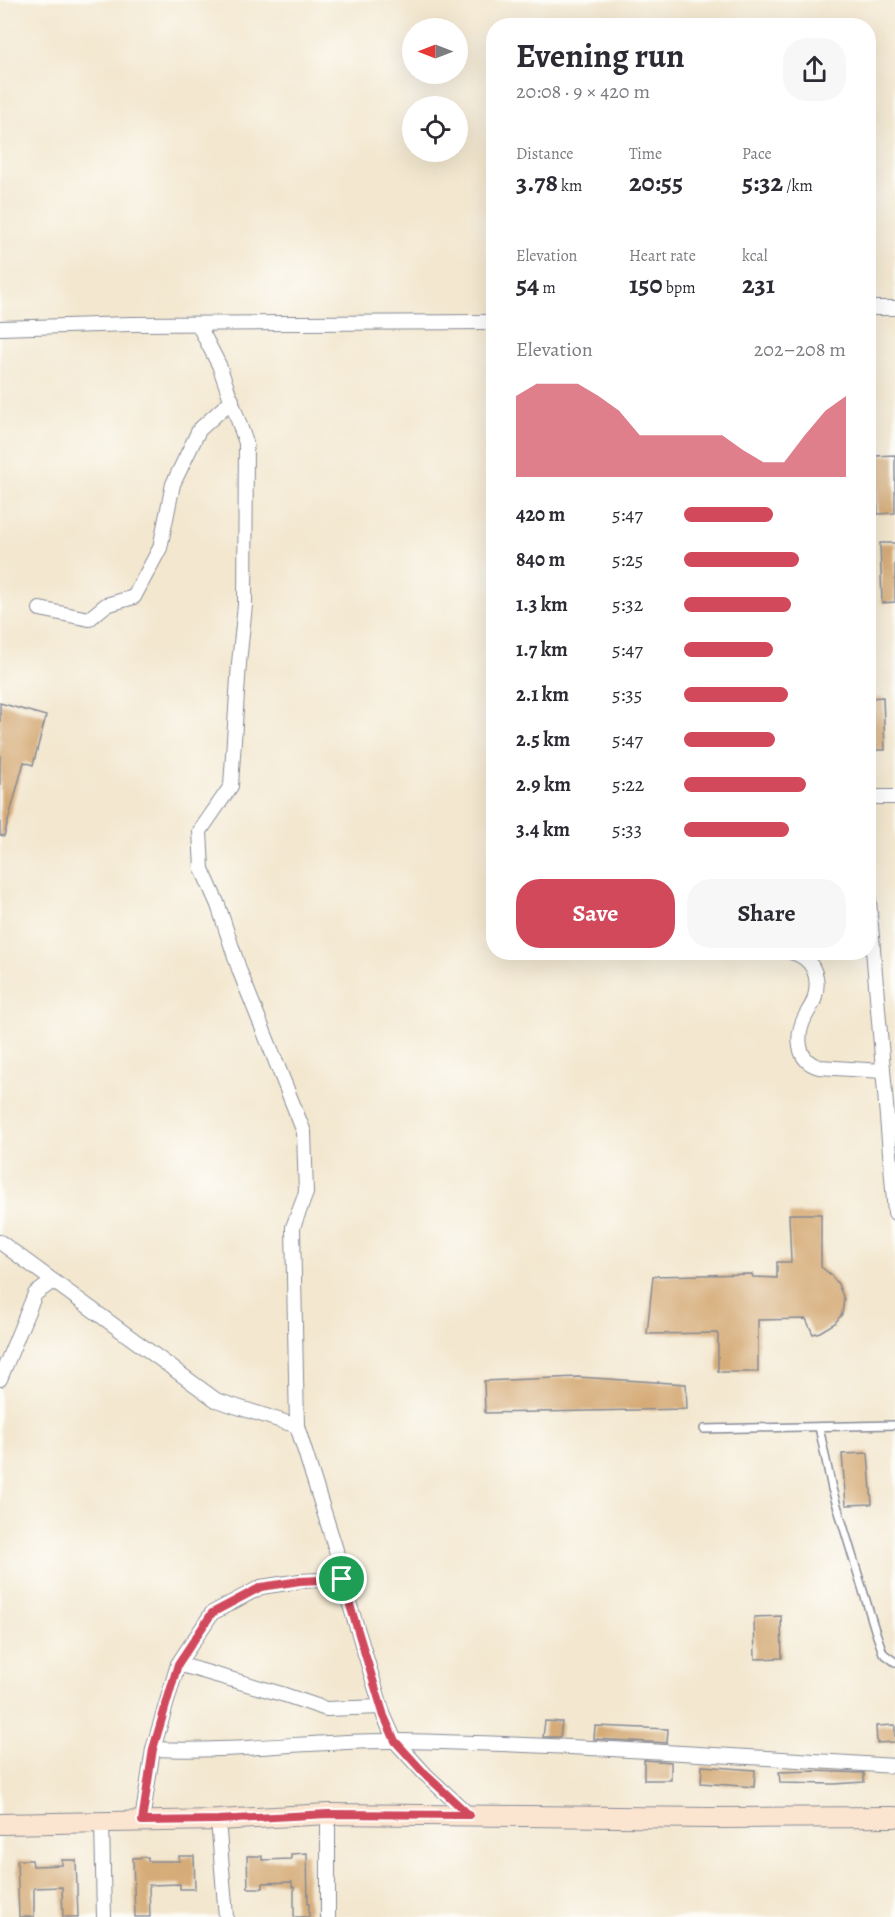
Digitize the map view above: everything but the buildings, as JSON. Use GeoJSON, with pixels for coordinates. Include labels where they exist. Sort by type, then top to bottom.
{"type":"FeatureCollection","features":[{"type":"Feature","properties":{"kind":"street"},"geometry":{"type":"LineString","coordinates":[[876,308],[895,308]]}},
{"type":"Feature","properties":{"kind":"street"},"geometry":{"type":"LineString","coordinates":[[0,328],[486,322]]}},
{"type":"Feature","properties":{"kind":"street"},"geometry":{"type":"LineString","coordinates":[[198,324],[219,365],[246,443],[245,606],[231,786],[200,831],[202,869],[218,905],[240,972],[304,1132],[306,1193],[293,1227],[297,1426],[336,1550],[342,1579],[381,1707],[395,1741],[425,1774],[469,1815]]}},
{"type":"Feature","properties":{"kind":"street"},"geometry":{"type":"LineString","coordinates":[[40,609],[89,620],[106,604],[134,597],[160,548],[173,484],[199,430],[232,400]]}},
{"type":"Feature","properties":{"kind":"street"},"geometry":{"type":"LineString","coordinates":[[876,797],[895,796]]}},
{"type":"Feature","properties":{"kind":"street"},"geometry":{"type":"LineString","coordinates":[[808,960],[816,975],[816,988],[814,1001],[800,1029],[800,1048],[804,1059],[810,1065],[819,1067],[883,1071]]}},
{"type":"Feature","properties":{"kind":"street"},"geometry":{"type":"LineString","coordinates":[[874,960],[895,1213]]}},
{"type":"Feature","properties":{"kind":"street"},"geometry":{"type":"LineString","coordinates":[[0,1242],[216,1400],[297,1426]]}},
{"type":"Feature","properties":{"kind":"street"},"geometry":{"type":"LineString","coordinates":[[0,1379],[6,1348],[35,1294],[53,1281]]}},
{"type":"Feature","properties":{"kind":"street"},"geometry":{"type":"LineString","coordinates":[[142,1821],[153,1749],[178,1664],[212,1613],[261,1587],[300,1581],[342,1579]]}},
{"type":"Feature","properties":{"kind":"street"},"geometry":{"type":"LineString","coordinates":[[178,1664],[326,1709],[381,1707]]}},
{"type":"Feature","properties":{"kind":"street"},"geometry":{"type":"LineString","coordinates":[[153,1749],[276,1747],[395,1741],[658,1751],[895,1766]]}},
{"type":"Feature","properties":{"kind":"street"},"geometry":{"type":"LineString","coordinates":[[328,1814],[328,1917]]}},
{"type":"Feature","properties":{"kind":"street"},"geometry":{"type":"LineString","coordinates":[[0,1824],[218,1820],[328,1814],[699,1818],[895,1817]]}},
{"type":"Feature","properties":{"kind":"street"},"geometry":{"type":"LineString","coordinates":[[218,1820],[226,1917]]}},
{"type":"Feature","properties":{"kind":"street"},"geometry":{"type":"LineString","coordinates":[[102,1822],[104,1917]]}},
{"type":"Feature","properties":{"kind":"lane"},"geometry":{"type":"LineString","coordinates":[[704,1429],[895,1425]]}},
{"type":"Feature","properties":{"kind":"lane"},"geometry":{"type":"LineString","coordinates":[[819,1427],[832,1489],[874,1630],[883,1653],[895,1662]]}},
{"type":"Feature","properties":{"kind":"route"},"geometry":{"type":"LineString","coordinates":[[342,1579],[384,1716],[395,1741],[425,1774],[469,1815],[328,1814],[218,1820],[142,1821],[153,1749],[178,1664],[212,1613],[261,1587],[300,1581],[342,1579]]}}]}
